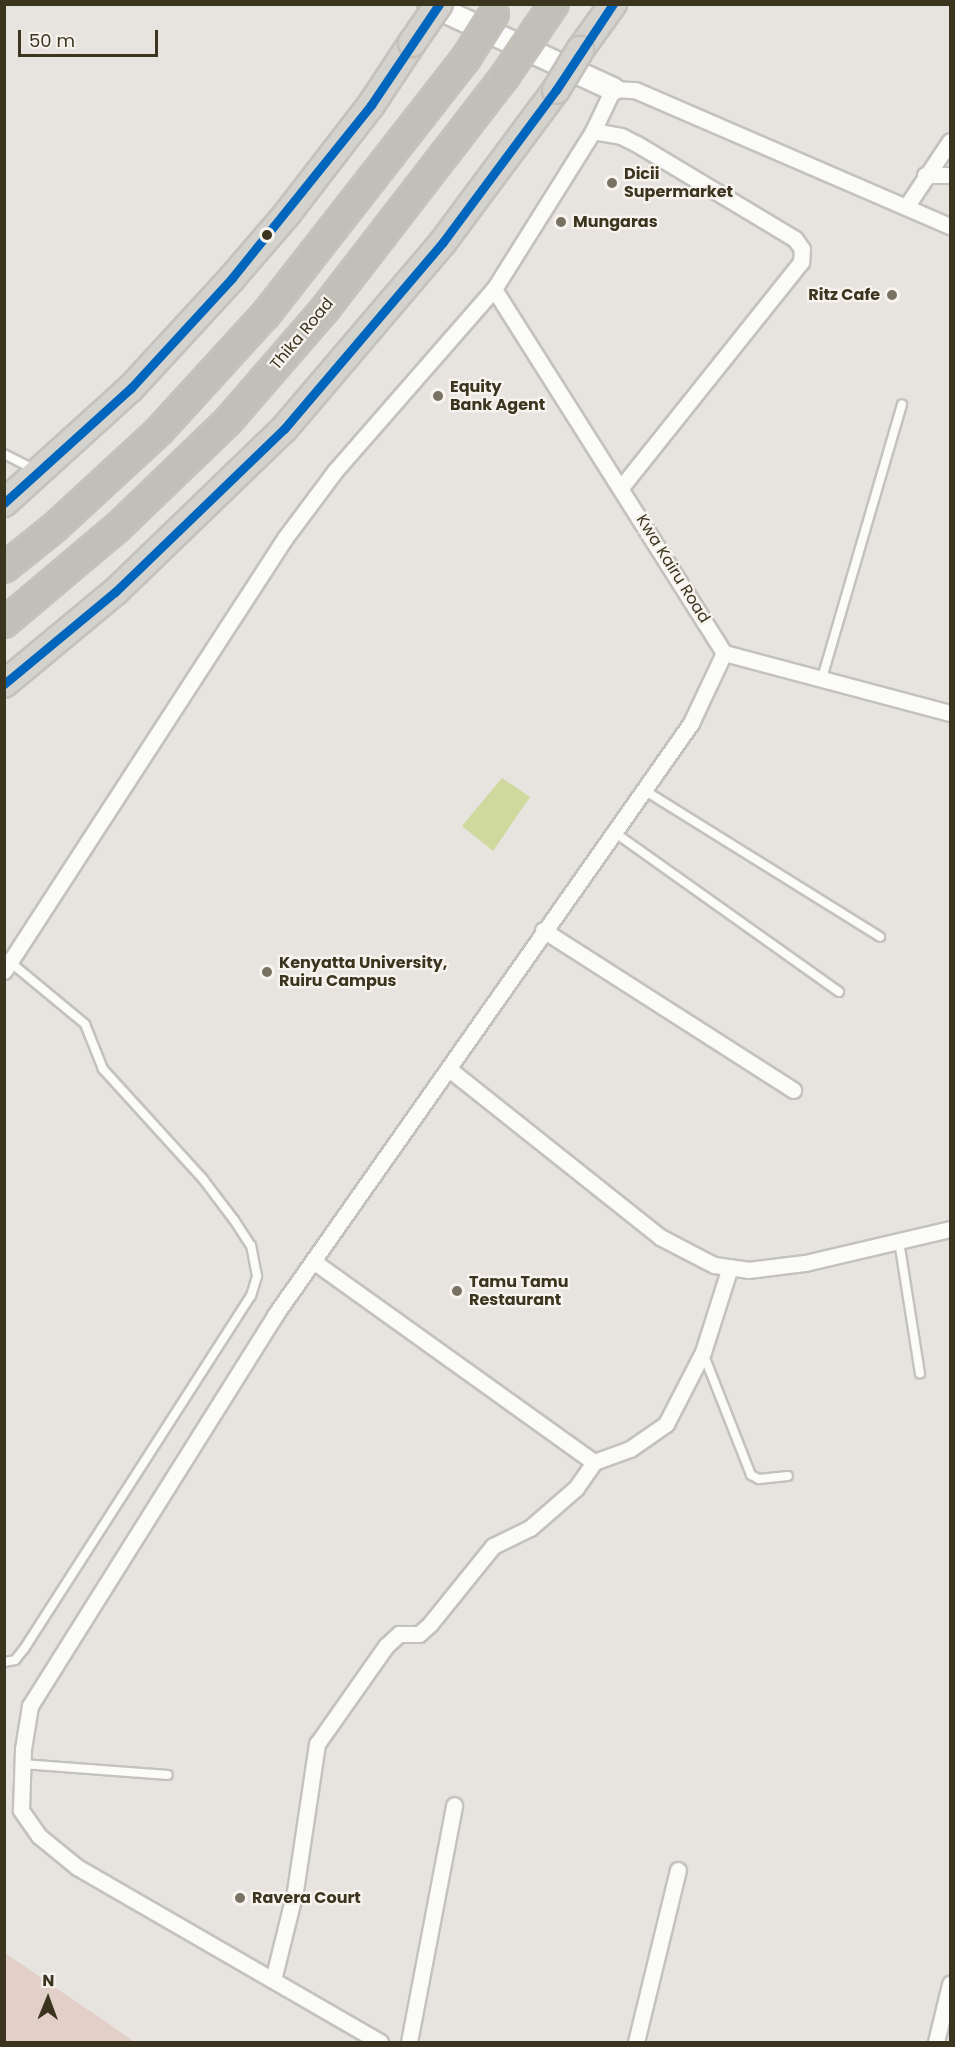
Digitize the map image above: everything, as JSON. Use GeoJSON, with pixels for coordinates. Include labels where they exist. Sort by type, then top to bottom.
{"type":"FeatureCollection","features":[{"type":"Feature","properties":{"kind":"highway","name":"Thika Road"},"geometry":{"type":"LineString","coordinates":[[4,623],[118,527],[228,421],[325,309],[505,76],[554,4]]}},
{"type":"Feature","properties":{"kind":"highway"},"geometry":{"type":"LineString","coordinates":[[4,568],[54,528],[159,430],[267,314],[466,58],[497,9]]}},
{"type":"Feature","properties":{"kind":"main road"},"geometry":{"type":"LineString","coordinates":[[4,503],[131,388],[280,222],[371,105],[439,4]]}},
{"type":"Feature","properties":{"kind":"main road"},"geometry":{"type":"LineString","coordinates":[[4,684],[115,592],[284,429],[443,242],[556,90],[580,50],[613,4]]}},
{"type":"Feature","properties":{"kind":"main road"},"geometry":{"type":"LineString","coordinates":[[4,702],[34,660]]}},
{"type":"Feature","properties":{"kind":"street"},"geometry":{"type":"LineString","coordinates":[[429,4],[613,89],[635,90],[947,223]]}},
{"type":"Feature","properties":{"kind":"street"},"geometry":{"type":"LineString","coordinates":[[7,965],[285,538],[335,471],[494,289],[593,131],[613,89]]}},
{"type":"Feature","properties":{"kind":"street"},"geometry":{"type":"LineString","coordinates":[[593,131],[621,136],[636,144],[795,239],[802,249],[801,262],[622,486]]}},
{"type":"Feature","properties":{"kind":"street"},"geometry":{"type":"LineString","coordinates":[[906,207],[925,175],[951,141]]}},
{"type":"Feature","properties":{"kind":"street"},"geometry":{"type":"LineString","coordinates":[[925,175],[951,175]]}},
{"type":"Feature","properties":{"kind":"street","name":"Kwa Kairu Road"},"geometry":{"type":"LineString","coordinates":[[494,289],[622,486],[724,652]]}},
{"type":"Feature","properties":{"kind":"street"},"geometry":{"type":"LineString","coordinates":[[380,2043],[77,1867],[39,1836],[21,1810],[23,1764],[30,1706],[42,1680],[313,1261],[449,1069],[612,831],[690,723],[724,652],[951,713]]}},
{"type":"Feature","properties":{"kind":"street"},"geometry":{"type":"LineString","coordinates":[[543,930],[793,1090]]}},
{"type":"Feature","properties":{"kind":"street"},"geometry":{"type":"LineString","coordinates":[[449,1069],[660,1237],[714,1265],[748,1270],[805,1263],[951,1229]]}},
{"type":"Feature","properties":{"kind":"street"},"geometry":{"type":"LineString","coordinates":[[313,1261],[594,1462]]}},
{"type":"Feature","properties":{"kind":"street"},"geometry":{"type":"LineString","coordinates":[[273,1980],[295,1891],[316,1744],[386,1646],[399,1634],[419,1634],[430,1624],[493,1546],[530,1528],[576,1488],[594,1462],[630,1449],[666,1424],[703,1352],[730,1267]]}},
{"type":"Feature","properties":{"kind":"street"},"geometry":{"type":"LineString","coordinates":[[409,2043],[454,1805]]}},
{"type":"Feature","properties":{"kind":"street"},"geometry":{"type":"LineString","coordinates":[[636,2043],[678,1870]]}},
{"type":"Feature","properties":{"kind":"street"},"geometry":{"type":"LineString","coordinates":[[936,2043],[951,1984]]}},
{"type":"Feature","properties":{"kind":"lane"},"geometry":{"type":"LineString","coordinates":[[822,678],[902,404]]}},
{"type":"Feature","properties":{"kind":"lane"},"geometry":{"type":"LineString","coordinates":[[4,454],[39,472]]}},
{"type":"Feature","properties":{"kind":"lane"},"geometry":{"type":"LineString","coordinates":[[643,789],[880,937]]}},
{"type":"Feature","properties":{"kind":"lane"},"geometry":{"type":"LineString","coordinates":[[612,831],[839,992]]}},
{"type":"Feature","properties":{"kind":"lane"},"geometry":{"type":"LineString","coordinates":[[4,1662],[15,1660],[24,1649],[251,1296],[258,1276],[252,1246],[203,1179],[103,1069],[85,1024],[7,965]]}},
{"type":"Feature","properties":{"kind":"lane"},"geometry":{"type":"LineString","coordinates":[[899,1241],[920,1373]]}},
{"type":"Feature","properties":{"kind":"lane"},"geometry":{"type":"LineString","coordinates":[[703,1352],[751,1475],[759,1479],[788,1476]]}},
{"type":"Feature","properties":{"kind":"lane"},"geometry":{"type":"LineString","coordinates":[[23,1764],[168,1775]]}},
{"type":"Feature","properties":{"kind":"shaded area"},"geometry":{"type":"Polygon","coordinates":[[[502,778],[530,797],[493,851],[462,826],[502,778]]]}},
{"type":"Feature","properties":{"kind":"shaded area"},"geometry":{"type":"Polygon","coordinates":[[[5,1953],[135,2042],[5,2042],[5,1953]]]}},
{"type":"Feature","properties":{"kind":"transit line"},"geometry":{"type":"LineString","coordinates":[[4,503],[131,388],[232,278],[371,105],[439,4]]}},
{"type":"Feature","properties":{"kind":"transit line"},"geometry":{"type":"LineString","coordinates":[[4,684],[115,592],[284,429],[443,242],[556,90],[613,4]]}},
{"type":"Feature","properties":{"kind":"place","name":"Dicii Supermarket"},"geometry":{"type":"Point","coordinates":[612,183]}},
{"type":"Feature","properties":{"kind":"place","name":"Mungaras"},"geometry":{"type":"Point","coordinates":[561,222]}},
{"type":"Feature","properties":{"kind":"place","name":"Ritz Cafe"},"geometry":{"type":"Point","coordinates":[892,295]}},
{"type":"Feature","properties":{"kind":"place","name":"Equity Bank Agent"},"geometry":{"type":"Point","coordinates":[438,396]}},
{"type":"Feature","properties":{"kind":"place","name":"Kenyatta University, Ruiru Campus"},"geometry":{"type":"Point","coordinates":[267,972]}},
{"type":"Feature","properties":{"kind":"place","name":"Tamu Tamu Restaurant"},"geometry":{"type":"Point","coordinates":[457,1291]}},
{"type":"Feature","properties":{"kind":"place","name":"Ravera Court"},"geometry":{"type":"Point","coordinates":[240,1898]}}]}
